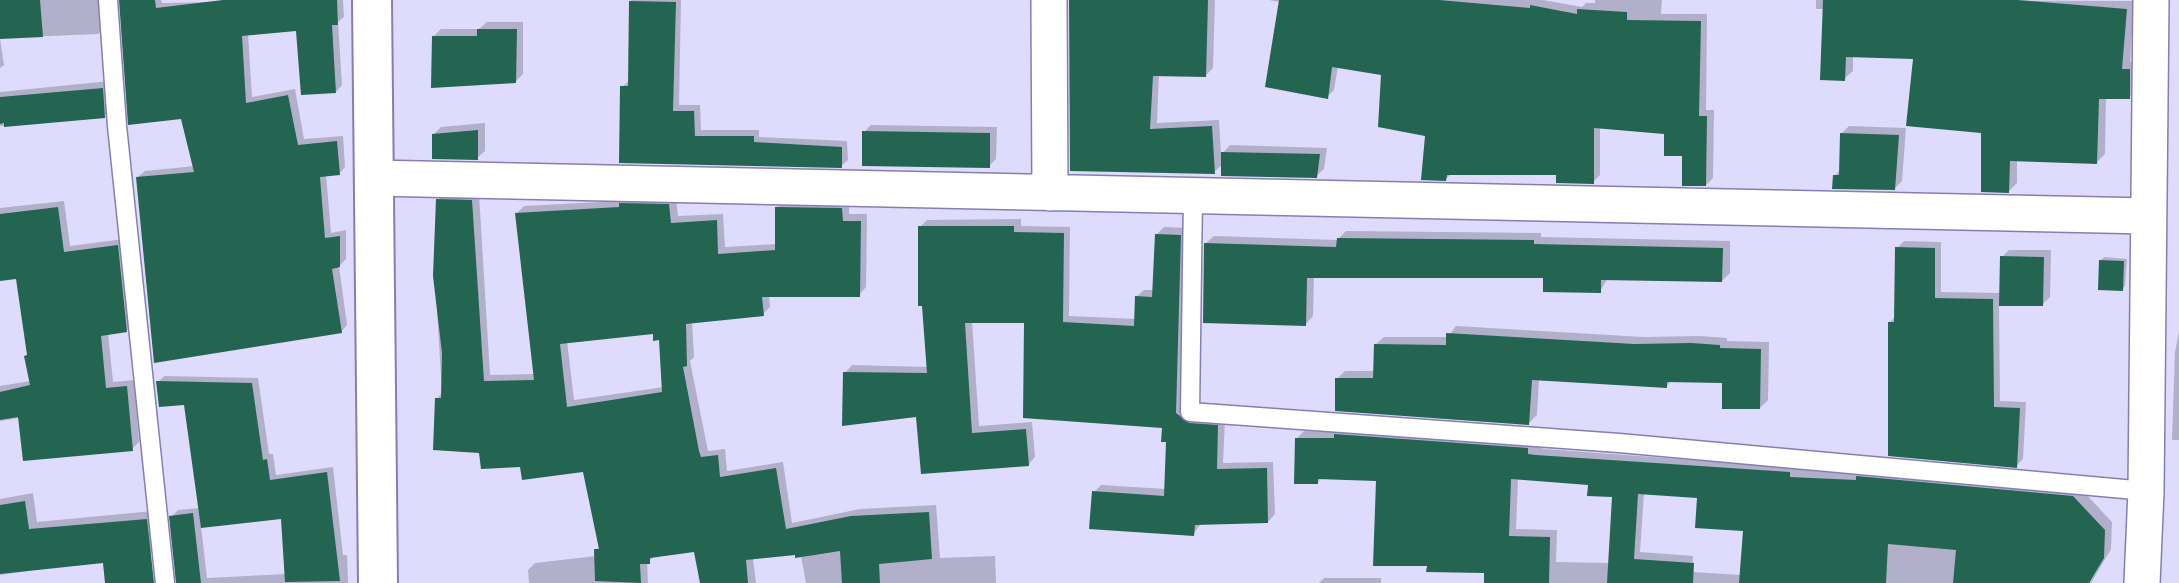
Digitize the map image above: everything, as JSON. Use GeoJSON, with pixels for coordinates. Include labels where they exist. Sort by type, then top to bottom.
{"type":"FeatureCollection","features":[{"type":"Feature","properties":{"kind":"street"},"geometry":{"type":"LineString","coordinates":[[372,0],[378,583]]}},
{"type":"Feature","properties":{"kind":"street"},"geometry":{"type":"LineString","coordinates":[[1049,0],[1050,193]]}},
{"type":"Feature","properties":{"kind":"street"},"geometry":{"type":"LineString","coordinates":[[2142,583],[2146,491],[2151,0]]}},
{"type":"Feature","properties":{"kind":"street"},"geometry":{"type":"LineString","coordinates":[[374,178],[2148,216]]}},
{"type":"Feature","properties":{"kind":"lane"},"geometry":{"type":"LineString","coordinates":[[108,0],[117,126],[166,583]]}},
{"type":"Feature","properties":{"kind":"lane"},"geometry":{"type":"LineString","coordinates":[[1193,196],[1190,412],[1619,443],[2146,491]]}},
{"type":"Feature","properties":{"kind":"building"},"geometry":{"type":"Polygon","coordinates":[[[0,0],[40,0],[43,37],[0,39],[0,0]]]}},
{"type":"Feature","properties":{"kind":"building"},"geometry":{"type":"Polygon","coordinates":[[[119,0],[155,0],[156,8],[223,0],[337,0],[338,25],[332,25],[336,93],[301,95],[296,31],[242,36],[246,103],[288,95],[298,145],[337,141],[340,175],[320,177],[325,238],[340,236],[340,267],[332,269],[342,333],[154,363],[136,177],[194,172],[181,119],[128,125],[119,0]]]}},
{"type":"Feature","properties":{"kind":"building"},"geometry":{"type":"Polygon","coordinates":[[[1069,0],[1208,0],[1206,77],[1153,76],[1150,129],[1212,126],[1215,174],[1070,171],[1069,0]]]}},
{"type":"Feature","properties":{"kind":"building"},"geometry":{"type":"Polygon","coordinates":[[[1279,0],[1439,0],[1530,8],[1530,5],[1577,14],[1577,9],[1627,12],[1627,20],[1701,21],[1699,116],[1707,116],[1706,186],[1682,186],[1682,156],[1664,156],[1664,134],[1594,128],[1594,184],[1556,183],[1556,175],[1447,175],[1446,181],[1421,180],[1425,136],[1378,127],[1381,75],[1332,67],[1328,99],[1265,87],[1279,0]]]}},
{"type":"Feature","properties":{"kind":"building"},"geometry":{"type":"Polygon","coordinates":[[[1823,0],[2018,0],[2127,9],[2122,69],[2130,69],[2130,99],[2099,99],[2097,164],[2010,161],[2009,193],[1981,192],[1981,133],[1906,126],[1913,59],[1846,57],[1845,81],[1820,80],[1823,0]]]}},
{"type":"Feature","properties":{"kind":"building"},"geometry":{"type":"Polygon","coordinates":[[[629,1],[676,2],[673,111],[694,111],[695,136],[754,136],[754,142],[842,147],[842,168],[619,163],[620,86],[628,86],[629,1]]]}},
{"type":"Feature","properties":{"kind":"building"},"geometry":{"type":"Polygon","coordinates":[[[477,29],[517,29],[516,83],[431,88],[432,36],[477,36],[477,29]]]}},
{"type":"Feature","properties":{"kind":"building"},"geometry":{"type":"Polygon","coordinates":[[[103,88],[105,118],[4,127],[4,123],[0,124],[0,97],[103,88]]]}},
{"type":"Feature","properties":{"kind":"building"},"geometry":{"type":"Polygon","coordinates":[[[478,130],[478,160],[432,159],[432,134],[478,130]]]}},
{"type":"Feature","properties":{"kind":"building"},"geometry":{"type":"Polygon","coordinates":[[[862,131],[990,133],[990,168],[862,166],[862,131]]]}},
{"type":"Feature","properties":{"kind":"building"},"geometry":{"type":"Polygon","coordinates":[[[1840,133],[1899,135],[1895,190],[1832,189],[1833,175],[1839,175],[1840,133]]]}},
{"type":"Feature","properties":{"kind":"building"},"geometry":{"type":"Polygon","coordinates":[[[1221,152],[1320,154],[1317,178],[1221,176],[1221,152]]]}},
{"type":"Feature","properties":{"kind":"building"},"geometry":{"type":"Polygon","coordinates":[[[436,199],[472,200],[484,381],[534,380],[515,213],[619,207],[619,203],[669,204],[671,223],[717,220],[718,254],[775,250],[775,207],[842,208],[843,221],[861,221],[860,297],[762,297],[764,316],[686,324],[687,366],[683,367],[699,451],[701,457],[718,455],[720,477],[776,468],[786,529],[851,516],[929,512],[932,559],[879,564],[880,583],[842,583],[840,551],[795,558],[795,555],[746,560],[748,583],[700,583],[694,552],[650,558],[650,564],[640,564],[641,583],[595,581],[594,549],[599,549],[583,472],[522,480],[520,467],[481,469],[479,453],[433,450],[435,398],[441,398],[442,353],[433,276],[436,199]],[[653,334],[560,344],[567,407],[662,392],[659,340],[653,341],[653,334]]]}},
{"type":"Feature","properties":{"kind":"building"},"geometry":{"type":"Polygon","coordinates":[[[58,207],[64,252],[118,245],[127,332],[101,336],[106,388],[127,386],[133,451],[23,461],[18,417],[0,420],[0,392],[30,385],[24,356],[27,355],[16,279],[0,281],[0,214],[58,207]]]}},
{"type":"Feature","properties":{"kind":"building"},"geometry":{"type":"Polygon","coordinates":[[[918,226],[1014,226],[1014,232],[1064,233],[1063,322],[1134,326],[1135,296],[1152,297],[1155,234],[1181,235],[1176,413],[1189,423],[1218,425],[1217,469],[1267,468],[1268,523],[1195,525],[1194,536],[1089,529],[1092,491],[1164,496],[1166,442],[1161,442],[1162,428],[1023,418],[1024,323],[965,323],[972,433],[1026,429],[1029,466],[921,474],[916,417],[842,426],[843,372],[927,373],[922,306],[918,306],[918,226]]]}},
{"type":"Feature","properties":{"kind":"building"},"geometry":{"type":"Polygon","coordinates":[[[1337,238],[1534,240],[1534,244],[1723,248],[1722,282],[1601,280],[1601,293],[1543,292],[1543,278],[1307,278],[1306,326],[1203,323],[1204,243],[1336,247],[1337,238]]]}},
{"type":"Feature","properties":{"kind":"building"},"geometry":{"type":"Polygon","coordinates":[[[1895,247],[1935,248],[1935,298],[1993,299],[1994,407],[2020,408],[2017,468],[1888,456],[1888,322],[1894,322],[1895,247]]]}},
{"type":"Feature","properties":{"kind":"building"},"geometry":{"type":"Polygon","coordinates":[[[2000,256],[2044,257],[2043,306],[1999,306],[2000,256]]]}},
{"type":"Feature","properties":{"kind":"building"},"geometry":{"type":"Polygon","coordinates":[[[2099,260],[2124,261],[2123,291],[2098,290],[2099,260]]]}},
{"type":"Feature","properties":{"kind":"building"},"geometry":{"type":"Polygon","coordinates":[[[1446,333],[1634,344],[1691,343],[1720,345],[1720,348],[1761,349],[1760,409],[1722,409],[1722,383],[1667,382],[1667,388],[1532,380],[1529,425],[1335,411],[1335,378],[1373,378],[1374,344],[1446,345],[1446,333]]]}},
{"type":"Feature","properties":{"kind":"building"},"geometry":{"type":"Polygon","coordinates":[[[156,381],[252,383],[263,460],[267,459],[270,480],[327,472],[340,581],[285,582],[281,519],[201,528],[184,405],[159,407],[156,381]]]}},
{"type":"Feature","properties":{"kind":"building"},"geometry":{"type":"Polygon","coordinates":[[[1334,434],[1528,448],[1528,454],[1536,455],[1790,472],[1790,477],[1856,480],[1856,476],[2073,496],[2105,530],[2104,558],[2089,583],[1953,583],[1956,550],[1888,544],[1886,583],[1739,583],[1743,531],[1695,528],[1697,498],[1638,494],[1634,559],[1694,563],[1693,583],[1607,583],[1612,497],[1587,496],[1588,485],[1511,479],[1509,536],[1550,537],[1549,583],[1484,583],[1484,573],[1426,572],[1427,566],[1373,566],[1376,481],[1318,479],[1318,484],[1294,484],[1295,438],[1334,438],[1334,434]]]}},
{"type":"Feature","properties":{"kind":"building"},"geometry":{"type":"Polygon","coordinates":[[[25,501],[29,529],[147,519],[154,583],[105,583],[103,563],[0,574],[0,505],[25,501]]]}},
{"type":"Feature","properties":{"kind":"building"},"geometry":{"type":"Polygon","coordinates":[[[193,513],[201,583],[176,583],[169,516],[193,513]]]}}]}
